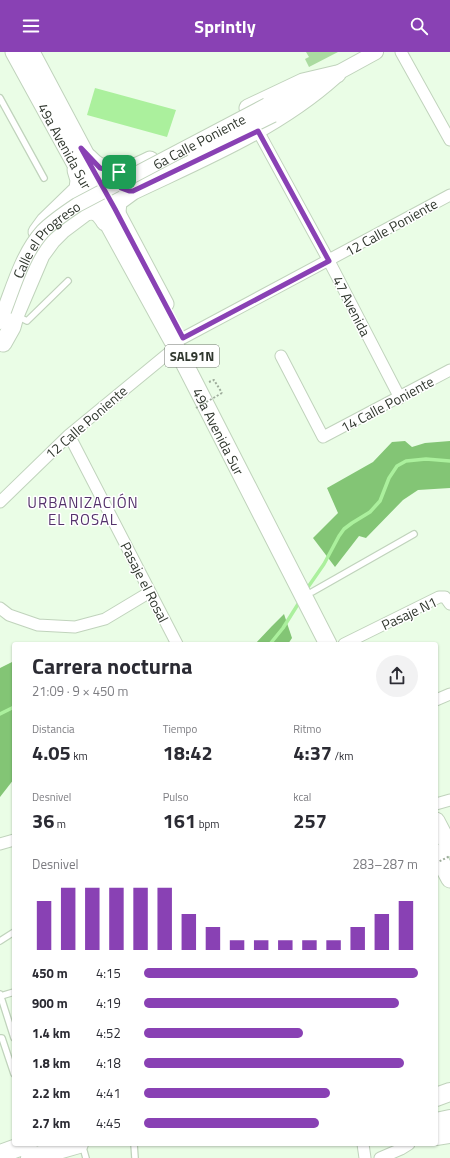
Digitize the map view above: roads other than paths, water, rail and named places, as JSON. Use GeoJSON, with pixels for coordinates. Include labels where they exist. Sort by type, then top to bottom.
{"type":"FeatureCollection","features":[{"type":"Feature","properties":{"kind":"highway"},"geometry":{"type":"LineString","coordinates":[[438,1096],[450,1092]]}},
{"type":"Feature","properties":{"kind":"highway"},"geometry":{"type":"LineString","coordinates":[[438,1109],[450,1106]]}},
{"type":"Feature","properties":{"kind":"highway"},"geometry":{"type":"LineString","coordinates":[[438,1122],[450,1119]]}},
{"type":"Feature","properties":{"kind":"highway"},"geometry":{"type":"LineString","coordinates":[[438,1136],[450,1134]]}},
{"type":"Feature","properties":{"kind":"highway"},"geometry":{"type":"LineString","coordinates":[[10,1149],[21,1146]]}},
{"type":"Feature","properties":{"kind":"highway"},"geometry":{"type":"LineString","coordinates":[[30,1158],[73,1146]]}},
{"type":"Feature","properties":{"kind":"main road","name":"49a Avenida Sur"},"geometry":{"type":"LineString","coordinates":[[14,52],[77,154],[117,212],[179,342],[296,570],[339,642]]}},
{"type":"Feature","properties":{"kind":"main road","name":"49a Avenida Sur"},"geometry":{"type":"LineString","coordinates":[[31,52],[110,228],[179,342]]}},
{"type":"Feature","properties":{"kind":"main road"},"geometry":{"type":"LineString","coordinates":[[77,154],[100,168],[119,172],[132,169],[303,82],[337,74]]}},
{"type":"Feature","properties":{"kind":"main road"},"geometry":{"type":"LineString","coordinates":[[117,212],[118,202],[133,191],[258,131],[311,96],[337,74]]}},
{"type":"Feature","properties":{"kind":"main road"},"geometry":{"type":"LineString","coordinates":[[1,345],[12,327],[6,315],[16,268],[44,221],[78,189],[79,180],[77,154]]}},
{"type":"Feature","properties":{"kind":"main road"},"geometry":{"type":"LineString","coordinates":[[119,172],[117,181],[121,188],[133,191]]}},
{"type":"Feature","properties":{"kind":"main road"},"geometry":{"type":"LineString","coordinates":[[71,197],[75,198],[80,203],[82,210],[78,217]]}},
{"type":"Feature","properties":{"kind":"main road"},"geometry":{"type":"LineString","coordinates":[[6,315],[41,255],[52,240],[78,217],[91,210],[100,214],[110,228]]}},
{"type":"Feature","properties":{"kind":"main road","name":"49a Avenida Sur"},"geometry":{"type":"LineString","coordinates":[[310,595],[327,642]]}},
{"type":"Feature","properties":{"kind":"main road"},"geometry":{"type":"LineString","coordinates":[[438,825],[450,848]]}},
{"type":"Feature","properties":{"kind":"main road"},"geometry":{"type":"LineString","coordinates":[[438,857],[450,879]]}},
{"type":"Feature","properties":{"kind":"street","name":"6a Calle Poniente"},"geometry":{"type":"LineString","coordinates":[[101,196],[270,110],[376,52]]}},
{"type":"Feature","properties":{"kind":"street"},"geometry":{"type":"LineString","coordinates":[[401,52],[450,140]]}},
{"type":"Feature","properties":{"kind":"street","name":"47 Avenida"},"geometry":{"type":"LineString","coordinates":[[258,131],[329,261],[400,398]]}},
{"type":"Feature","properties":{"kind":"street","name":"12 Calle Poniente"},"geometry":{"type":"LineString","coordinates":[[0,502],[69,435],[179,342],[450,195]]}},
{"type":"Feature","properties":{"kind":"street","name":"Calle el Progreso"},"geometry":{"type":"LineString","coordinates":[[6,315],[24,262],[31,248],[42,232],[65,212],[101,196]]}},
{"type":"Feature","properties":{"kind":"street","name":"14 Calle Poniente"},"geometry":{"type":"LineString","coordinates":[[280,356],[323,437],[400,398],[450,370]]}},
{"type":"Feature","properties":{"kind":"street","name":"Pasaje el Rosal"},"geometry":{"type":"LineString","coordinates":[[69,435],[176,642]]}},
{"type":"Feature","properties":{"kind":"street"},"geometry":{"type":"LineString","coordinates":[[0,608],[9,616],[38,625],[75,627],[104,619],[150,592]]}},
{"type":"Feature","properties":{"kind":"street","name":"Pasaje N1"},"geometry":{"type":"LineString","coordinates":[[348,642],[439,597],[445,597],[450,604]]}},
{"type":"Feature","properties":{"kind":"street"},"geometry":{"type":"LineString","coordinates":[[438,699],[450,694]]}},
{"type":"Feature","properties":{"kind":"street"},"geometry":{"type":"LineString","coordinates":[[438,803],[450,800]]}},
{"type":"Feature","properties":{"kind":"street"},"geometry":{"type":"LineString","coordinates":[[0,844],[12,841]]}},
{"type":"Feature","properties":{"kind":"street"},"geometry":{"type":"LineString","coordinates":[[363,1146],[365,1158]]}},
{"type":"Feature","properties":{"kind":"street"},"geometry":{"type":"LineString","coordinates":[[380,1158],[406,1146]]}},
{"type":"Feature","properties":{"kind":"lane"},"geometry":{"type":"LineString","coordinates":[[0,98],[44,178]]}},
{"type":"Feature","properties":{"kind":"lane"},"geometry":{"type":"LineString","coordinates":[[6,315],[27,321],[68,281]]}},
{"type":"Feature","properties":{"kind":"lane"},"geometry":{"type":"LineString","coordinates":[[310,595],[414,534]]}},
{"type":"Feature","properties":{"kind":"lane"},"geometry":{"type":"LineString","coordinates":[[0,941],[12,933]]}},
{"type":"Feature","properties":{"kind":"lane"},"geometry":{"type":"LineString","coordinates":[[12,992],[0,995],[12,1032]]}},
{"type":"Feature","properties":{"kind":"lane"},"geometry":{"type":"LineString","coordinates":[[1,1038],[12,1068]]}},
{"type":"Feature","properties":{"kind":"lane"},"geometry":{"type":"LineString","coordinates":[[81,1146],[86,1158]]}},
{"type":"Feature","properties":{"kind":"lane"},"geometry":{"type":"LineString","coordinates":[[134,1146],[135,1158]]}},
{"type":"Feature","properties":{"kind":"waterway"},"geometry":{"type":"LineString","coordinates":[[306,590],[324,564],[344,529],[370,512],[380,501],[389,478],[397,466],[406,461],[426,459],[450,461]]}},
{"type":"Feature","properties":{"kind":"waterway"},"geometry":{"type":"LineString","coordinates":[[272,642],[283,628],[300,601]]}},
{"type":"Feature","properties":{"kind":"waterway"},"geometry":{"type":"LineString","coordinates":[[0,714],[12,708]]}},
{"type":"Feature","properties":{"kind":"district","name":"URBANIZACIÓN EL ROSAL"},"geometry":{"type":"Point","coordinates":[83,510]}}]}
